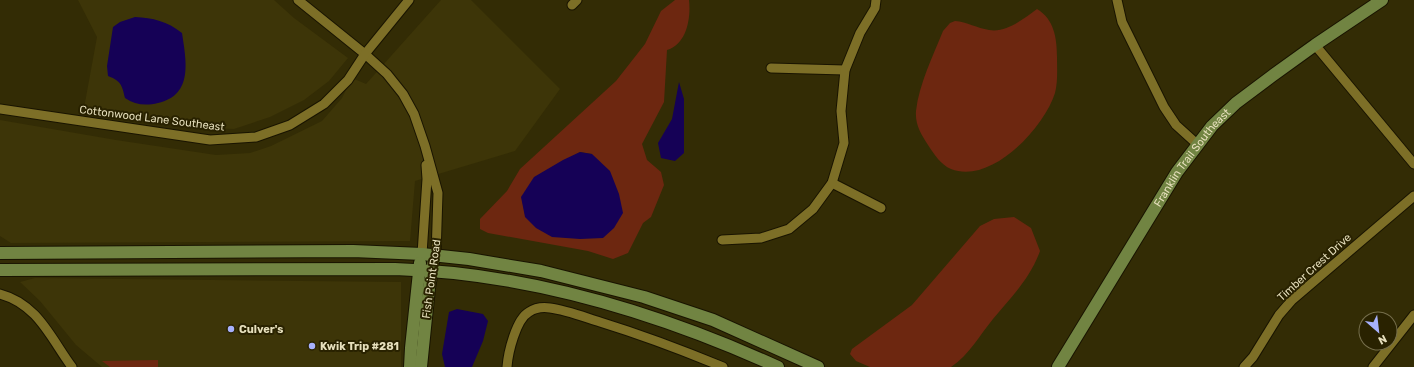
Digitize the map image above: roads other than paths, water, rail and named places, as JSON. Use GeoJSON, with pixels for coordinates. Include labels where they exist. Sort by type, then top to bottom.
{"type":"FeatureCollection","features":[{"type":"Feature","properties":{"kind":"main road","name":"Franklin Trail Southeast"},"geometry":{"type":"LineString","coordinates":[[1061,366],[1155,208],[1197,144],[1212,126],[1236,103],[1314,45],[1382,0]]}},
{"type":"Feature","properties":{"kind":"main road"},"geometry":{"type":"LineString","coordinates":[[0,253],[353,251],[422,254],[541,271],[644,297],[713,320],[818,367]]}},
{"type":"Feature","properties":{"kind":"main road","name":"Fish Point Road"},"geometry":{"type":"LineString","coordinates":[[421,367],[425,270],[422,254]]}},
{"type":"Feature","properties":{"kind":"main road","name":"Fish Point Road"},"geometry":{"type":"LineString","coordinates":[[410,367],[425,270],[436,256]]}},
{"type":"Feature","properties":{"kind":"main road"},"geometry":{"type":"LineString","coordinates":[[0,270],[425,270],[532,285],[606,303],[706,336],[778,367]]}},
{"type":"Feature","properties":{"kind":"street","name":"Fish Point Road"},"geometry":{"type":"LineString","coordinates":[[298,0],[365,54],[387,74],[403,94],[414,114],[425,146],[438,193],[436,256]]}},
{"type":"Feature","properties":{"kind":"street","name":"Cottonwood Lane Southeast"},"geometry":{"type":"LineString","coordinates":[[0,109],[210,140],[256,137],[290,125],[324,104],[348,80],[365,54],[409,0]]}},
{"type":"Feature","properties":{"kind":"street"},"geometry":{"type":"LineString","coordinates":[[722,240],[761,238],[789,229],[813,210],[832,183],[844,143],[841,112],[845,70],[860,33],[875,8],[876,0]]}},
{"type":"Feature","properties":{"kind":"street"},"geometry":{"type":"LineString","coordinates":[[1117,0],[1122,22],[1164,107],[1176,125],[1197,144]]}},
{"type":"Feature","properties":{"kind":"street"},"geometry":{"type":"LineString","coordinates":[[1314,45],[1414,164]]}},
{"type":"Feature","properties":{"kind":"street"},"geometry":{"type":"LineString","coordinates":[[771,68],[845,70]]}},
{"type":"Feature","properties":{"kind":"street","name":"Fish Point Road"},"geometry":{"type":"LineString","coordinates":[[422,254],[427,179],[425,146]]}},
{"type":"Feature","properties":{"kind":"street"},"geometry":{"type":"LineString","coordinates":[[832,183],[881,208]]}},
{"type":"Feature","properties":{"kind":"street","name":"Timber Crest Drive"},"geometry":{"type":"LineString","coordinates":[[1244,367],[1253,357],[1279,316],[1292,300],[1414,196]]}},
{"type":"Feature","properties":{"kind":"street"},"geometry":{"type":"LineString","coordinates":[[0,294],[25,305],[39,318],[72,367]]}},
{"type":"Feature","properties":{"kind":"street"},"geometry":{"type":"LineString","coordinates":[[507,367],[518,326],[529,312],[538,308],[550,308],[570,313],[624,330],[671,345],[723,367]]}},
{"type":"Feature","properties":{"kind":"street"},"geometry":{"type":"LineString","coordinates":[[1373,367],[1414,315]]}},
{"type":"Feature","properties":{"kind":"place","name":"Culver's"},"geometry":{"type":"Point","coordinates":[231,329]}},
{"type":"Feature","properties":{"kind":"place","name":"Kwik Trip #281"},"geometry":{"type":"Point","coordinates":[312,346]}}]}
